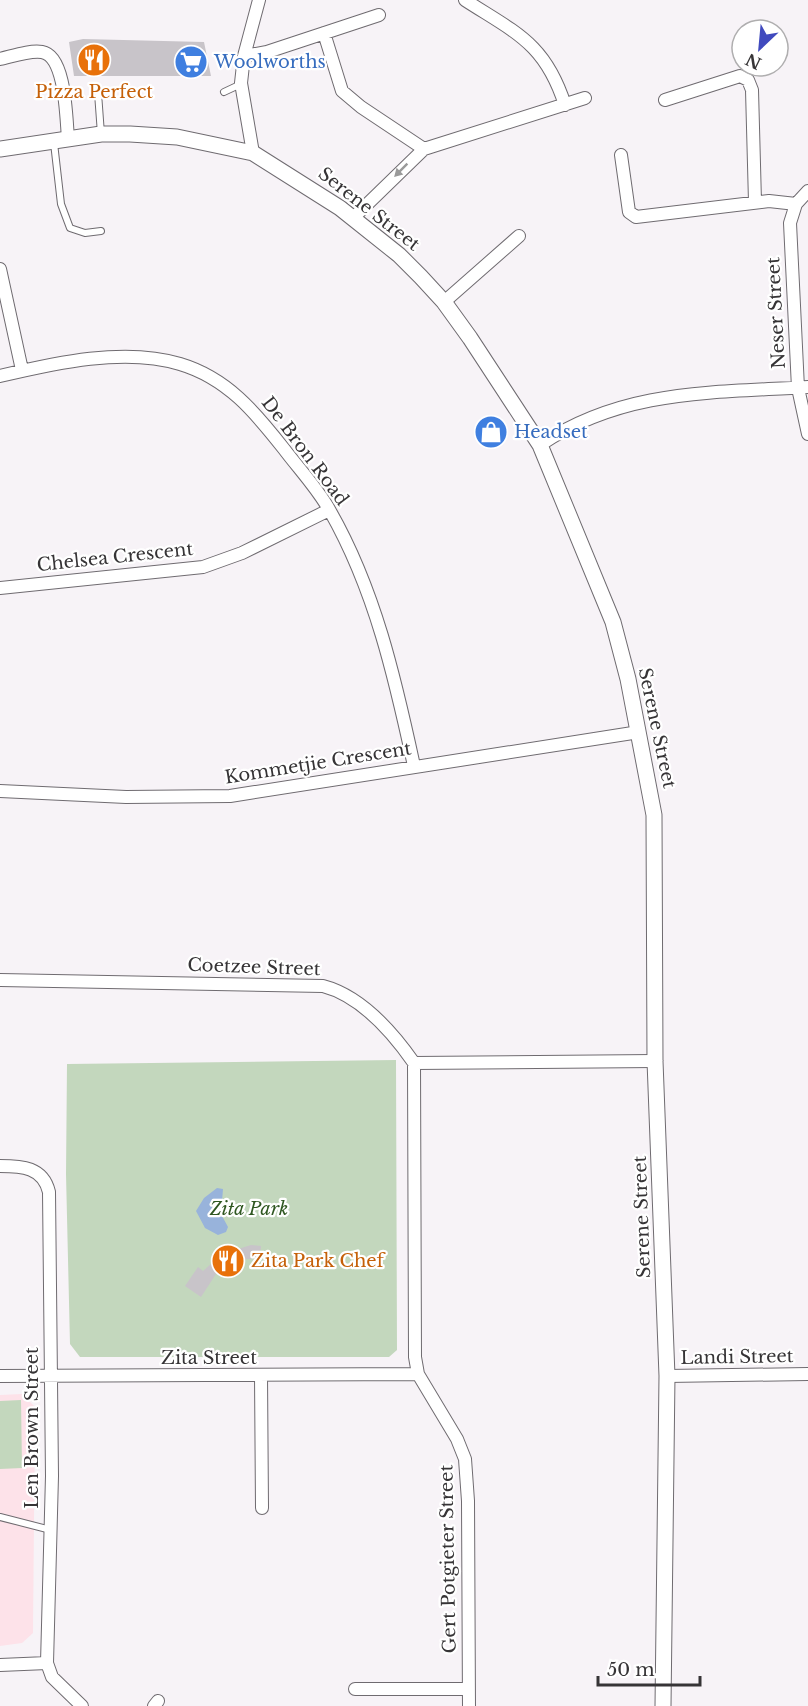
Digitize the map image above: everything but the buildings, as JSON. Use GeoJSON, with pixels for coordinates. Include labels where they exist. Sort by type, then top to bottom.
{"type":"FeatureCollection","features":[{"type":"Feature","properties":{"kind":"street"},"geometry":{"type":"LineString","coordinates":[[253,153],[241,83],[244,56],[259,0]]}},
{"type":"Feature","properties":{"kind":"street"},"geometry":{"type":"LineString","coordinates":[[465,0],[515,32],[541,55],[556,76],[565,105]]}},
{"type":"Feature","properties":{"kind":"street"},"geometry":{"type":"LineString","coordinates":[[244,56],[379,15]]}},
{"type":"Feature","properties":{"kind":"street"},"geometry":{"type":"LineString","coordinates":[[324,33],[342,91],[361,108],[424,149]]}},
{"type":"Feature","properties":{"kind":"street"},"geometry":{"type":"LineString","coordinates":[[0,59],[41,52],[52,56],[59,66],[61,139]]}},
{"type":"Feature","properties":{"kind":"street"},"geometry":{"type":"LineString","coordinates":[[664,100],[740,76],[748,80],[752,90],[756,202]]}},
{"type":"Feature","properties":{"kind":"street"},"geometry":{"type":"LineString","coordinates":[[353,218],[424,149],[585,98]]}},
{"type":"Feature","properties":{"kind":"street","name":"Serene Street"},"geometry":{"type":"LineString","coordinates":[[0,149],[101,134],[177,137],[253,153],[298,179],[353,218],[399,255],[444,302],[540,445],[613,622],[639,732],[654,815],[655,1061],[667,1376],[663,1706]]}},
{"type":"Feature","properties":{"kind":"street"},"geometry":{"type":"LineString","coordinates":[[621,155],[629,212],[636,217],[756,202],[796,204]]}},
{"type":"Feature","properties":{"kind":"street","name":"Neser Street"},"geometry":{"type":"LineString","coordinates":[[806,192],[796,204],[789,223],[808,434]]}},
{"type":"Feature","properties":{"kind":"street"},"geometry":{"type":"LineString","coordinates":[[444,302],[519,236]]}},
{"type":"Feature","properties":{"kind":"street"},"geometry":{"type":"LineString","coordinates":[[0,269],[22,370]]}},
{"type":"Feature","properties":{"kind":"street","name":"De Bron Road"},"geometry":{"type":"LineString","coordinates":[[0,376],[22,370],[121,357],[148,358],[192,368],[223,384],[257,413],[329,510],[376,615],[395,679],[414,766]]}},
{"type":"Feature","properties":{"kind":"street"},"geometry":{"type":"LineString","coordinates":[[540,445],[568,426],[639,401],[692,394],[803,387]]}},
{"type":"Feature","properties":{"kind":"street","name":"Chelsea Crescent"},"geometry":{"type":"LineString","coordinates":[[0,588],[203,567],[242,553],[329,510]]}},
{"type":"Feature","properties":{"kind":"street","name":"Kommetjie Crescent"},"geometry":{"type":"LineString","coordinates":[[0,791],[205,798],[255,793],[639,732]]}},
{"type":"Feature","properties":{"kind":"street","name":"Coetzee Street"},"geometry":{"type":"LineString","coordinates":[[0,980],[322,986],[350,996],[394,1037],[414,1063]]}},
{"type":"Feature","properties":{"kind":"street"},"geometry":{"type":"LineString","coordinates":[[414,1063],[655,1061]]}},
{"type":"Feature","properties":{"kind":"street","name":"Gert Potgieter Street"},"geometry":{"type":"LineString","coordinates":[[414,1063],[415,1340],[418,1374],[457,1439],[465,1459],[468,1501],[469,1706]]}},
{"type":"Feature","properties":{"kind":"street","name":"Len Brown Street"},"geometry":{"type":"LineString","coordinates":[[0,1166],[16,1165],[33,1170],[47,1184],[49,1192],[51,1530],[47,1663]]}},
{"type":"Feature","properties":{"kind":"street","name":"Zita Street"},"geometry":{"type":"LineString","coordinates":[[0,1376],[418,1374]]}},
{"type":"Feature","properties":{"kind":"street","name":"Landi Street"},"geometry":{"type":"LineString","coordinates":[[667,1376],[808,1374]]}},
{"type":"Feature","properties":{"kind":"street"},"geometry":{"type":"LineString","coordinates":[[261,1376],[262,1508]]}},
{"type":"Feature","properties":{"kind":"street"},"geometry":{"type":"LineString","coordinates":[[0,1665],[47,1663],[52,1677],[82,1706]]}},
{"type":"Feature","properties":{"kind":"street"},"geometry":{"type":"LineString","coordinates":[[355,1689],[468,1689]]}},
{"type":"Feature","properties":{"kind":"lane"},"geometry":{"type":"LineString","coordinates":[[224,92],[241,83]]}},
{"type":"Feature","properties":{"kind":"lane"},"geometry":{"type":"LineString","coordinates":[[98,93],[101,134]]}},
{"type":"Feature","properties":{"kind":"lane"},"geometry":{"type":"LineString","coordinates":[[61,139],[64,216],[70,228],[78,232],[101,231]]}},
{"type":"Feature","properties":{"kind":"lane"},"geometry":{"type":"LineString","coordinates":[[0,1517],[51,1530]]}},
{"type":"Feature","properties":{"kind":"shaded area"},"geometry":{"type":"Polygon","coordinates":[[[22,1394],[35,1407],[33,1633],[22,1643],[0,1646],[0,1395],[22,1394]]]}},
{"type":"Feature","properties":{"kind":"green space","name":"Zita Park"},"geometry":{"type":"Polygon","coordinates":[[[396,1060],[397,1350],[389,1357],[80,1357],[70,1344],[66,1174],[67,1064],[396,1060]]]}},
{"type":"Feature","properties":{"kind":"green space"},"geometry":{"type":"Polygon","coordinates":[[[21,1400],[22,1468],[0,1469],[0,1401],[21,1400]]]}},
{"type":"Feature","properties":{"kind":"water"},"geometry":{"type":"Polygon","coordinates":[[[217,1188],[223,1189],[221,1214],[228,1227],[226,1232],[218,1235],[205,1228],[196,1211],[204,1198],[217,1188]]]}},
{"type":"Feature","properties":{"kind":"place","name":"Pizza Perfect"},"geometry":{"type":"Point","coordinates":[94,60]}},
{"type":"Feature","properties":{"kind":"place","name":"Woolworths"},"geometry":{"type":"Point","coordinates":[191,62]}},
{"type":"Feature","properties":{"kind":"place","name":"Headset"},"geometry":{"type":"Point","coordinates":[491,432]}},
{"type":"Feature","properties":{"kind":"place","name":"Zita Park Chef"},"geometry":{"type":"Point","coordinates":[228,1261]}}]}
